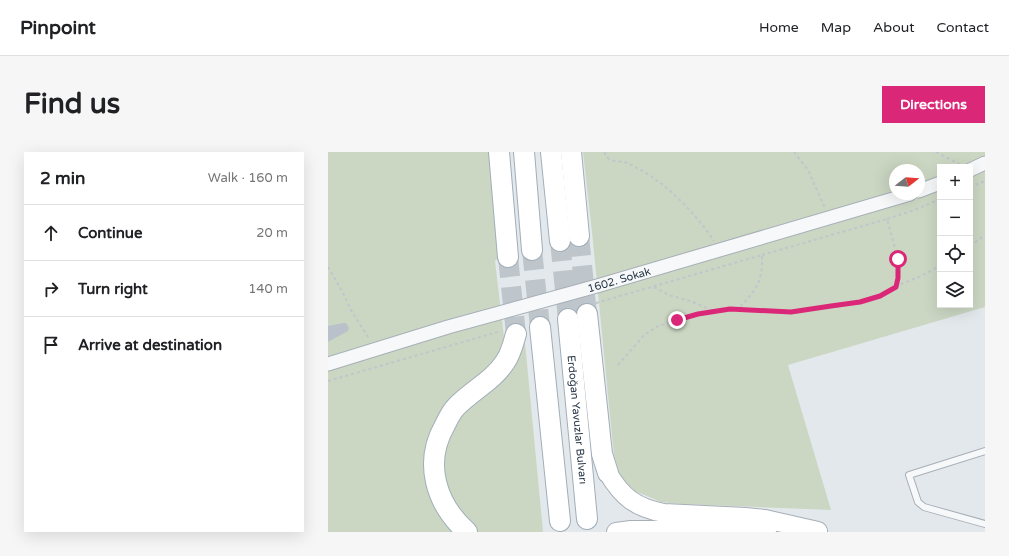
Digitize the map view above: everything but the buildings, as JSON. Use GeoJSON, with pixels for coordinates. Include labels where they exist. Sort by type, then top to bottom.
{"type":"FeatureCollection","features":[{"type":"Feature","properties":{"kind":"main road"},"geometry":{"type":"LineString","coordinates":[[499,152],[508,257]]}},
{"type":"Feature","properties":{"kind":"main road"},"geometry":{"type":"LineString","coordinates":[[524,152],[532,250]]}},
{"type":"Feature","properties":{"kind":"main road"},"geometry":{"type":"LineString","coordinates":[[551,152],[560,241]]}},
{"type":"Feature","properties":{"kind":"main road"},"geometry":{"type":"LineString","coordinates":[[571,152],[579,236]]}},
{"type":"Feature","properties":{"kind":"main road"},"geometry":{"type":"LineString","coordinates":[[587,314],[602,454],[608,472],[622,494],[641,506],[664,514],[752,517],[824,532]]}},
{"type":"Feature","properties":{"kind":"main road","name":"Erdoğan Yavuzlar Bulvarı"},"geometry":{"type":"LineString","coordinates":[[568,320],[587,519]]}},
{"type":"Feature","properties":{"kind":"main road"},"geometry":{"type":"LineString","coordinates":[[540,327],[560,521]]}},
{"type":"Feature","properties":{"kind":"main road"},"geometry":{"type":"LineString","coordinates":[[467,532],[458,524],[443,503],[438,491],[435,479],[435,453],[442,430],[454,409],[490,379],[505,362],[516,334]]}},
{"type":"Feature","properties":{"kind":"main road"},"geometry":{"type":"LineString","coordinates":[[616,532],[631,530],[759,529],[824,532]]}},
{"type":"Feature","properties":{"kind":"street"},"geometry":{"type":"LineString","coordinates":[[973,169],[985,163]]}},
{"type":"Feature","properties":{"kind":"street"},"geometry":{"type":"LineString","coordinates":[[925,189],[937,184]]}},
{"type":"Feature","properties":{"kind":"street","name":"1602. Sokak"},"geometry":{"type":"LineString","coordinates":[[328,364],[448,327],[890,200]]}},
{"type":"Feature","properties":{"kind":"lane"},"geometry":{"type":"LineString","coordinates":[[985,451],[909,475],[918,502],[924,506],[985,524]]}},
{"type":"Feature","properties":{"kind":"path"},"geometry":{"type":"LineString","coordinates":[[605,152],[610,159],[626,163],[636,168],[652,177],[668,190],[698,220],[720,250]]}},
{"type":"Feature","properties":{"kind":"path"},"geometry":{"type":"LineString","coordinates":[[794,152],[808,170],[824,204],[828,218]]}},
{"type":"Feature","properties":{"kind":"path"},"geometry":{"type":"LineString","coordinates":[[936,152],[958,164]]}},
{"type":"Feature","properties":{"kind":"path"},"geometry":{"type":"LineString","coordinates":[[973,186],[985,181]]}},
{"type":"Feature","properties":{"kind":"path"},"geometry":{"type":"LineString","coordinates":[[762,255],[887,219],[937,201]]}},
{"type":"Feature","properties":{"kind":"path"},"geometry":{"type":"LineString","coordinates":[[887,219],[898,259],[898,278],[896,287]]}},
{"type":"Feature","properties":{"kind":"path"},"geometry":{"type":"LineString","coordinates":[[973,244],[985,235]]}},
{"type":"Feature","properties":{"kind":"path"},"geometry":{"type":"LineString","coordinates":[[328,267],[352,312],[375,349]]}},
{"type":"Feature","properties":{"kind":"path"},"geometry":{"type":"LineString","coordinates":[[618,365],[644,335],[658,326],[698,314],[730,309],[791,312],[860,302],[880,296],[937,267]]}},
{"type":"Feature","properties":{"kind":"path"},"geometry":{"type":"LineString","coordinates":[[653,287],[693,302],[714,312]]}},
{"type":"Feature","properties":{"kind":"green space"},"geometry":{"type":"Polygon","coordinates":[[[328,152],[491,152],[501,256],[495,261],[504,337],[524,332],[543,532],[328,532],[328,152]]]}},
{"type":"Feature","properties":{"kind":"green space"},"geometry":{"type":"Polygon","coordinates":[[[583,152],[985,152],[985,307],[788,365],[831,510],[661,502],[635,491],[621,477],[614,456],[583,152]]]}},
{"type":"Feature","properties":{"kind":"tunnel"},"geometry":{"type":"LineString","coordinates":[[579,236],[587,314]]}},
{"type":"Feature","properties":{"kind":"tunnel"},"geometry":{"type":"LineString","coordinates":[[560,241],[568,319]]}},
{"type":"Feature","properties":{"kind":"tunnel"},"geometry":{"type":"LineString","coordinates":[[532,250],[540,327]]}},
{"type":"Feature","properties":{"kind":"tunnel"},"geometry":{"type":"LineString","coordinates":[[508,257],[516,334]]}},
{"type":"Feature","properties":{"kind":"route"},"geometry":{"type":"LineString","coordinates":[[677,320],[698,314],[730,309],[791,312],[860,302],[880,296],[896,287],[898,278],[898,259]]}}]}
